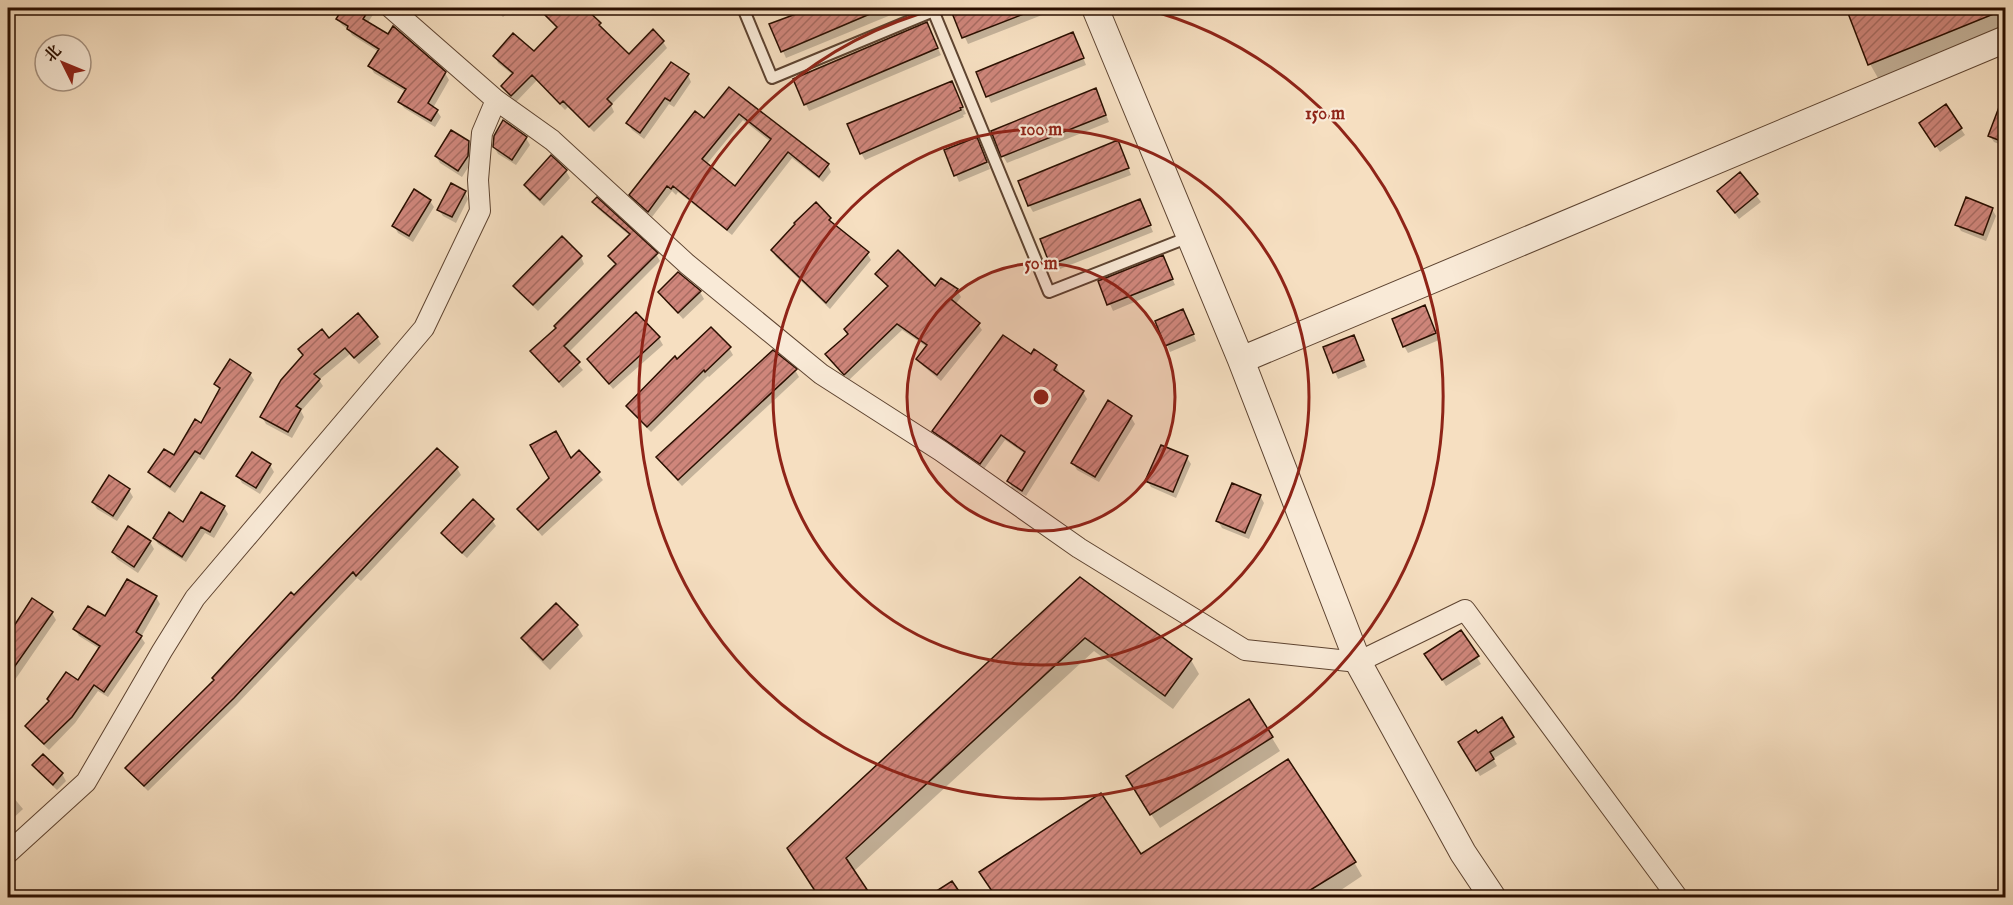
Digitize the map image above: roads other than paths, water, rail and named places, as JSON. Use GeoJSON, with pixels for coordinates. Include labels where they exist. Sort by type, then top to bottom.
{"type":"FeatureCollection","features":[{"type":"Feature","properties":{"kind":"street"},"geometry":{"type":"LineString","coordinates":[[391,8],[496,100],[552,140],[687,264],[821,374],[941,451],[1079,548],[1245,650],[1358,662],[1465,610],[1678,897]]}},
{"type":"Feature","properties":{"kind":"street"},"geometry":{"type":"LineString","coordinates":[[1095,8],[1241,360],[1358,662],[1463,853],[1493,897]]}},
{"type":"Feature","properties":{"kind":"street"},"geometry":{"type":"LineString","coordinates":[[1241,360],[2006,39]]}},
{"type":"Feature","properties":{"kind":"street"},"geometry":{"type":"LineString","coordinates":[[8,853],[87,782],[195,598],[424,328],[480,211],[478,180],[482,133],[496,100]]}},
{"type":"Feature","properties":{"kind":"lane"},"geometry":{"type":"LineString","coordinates":[[743,8],[772,78],[935,9],[1048,292],[1189,237]]}}]}
